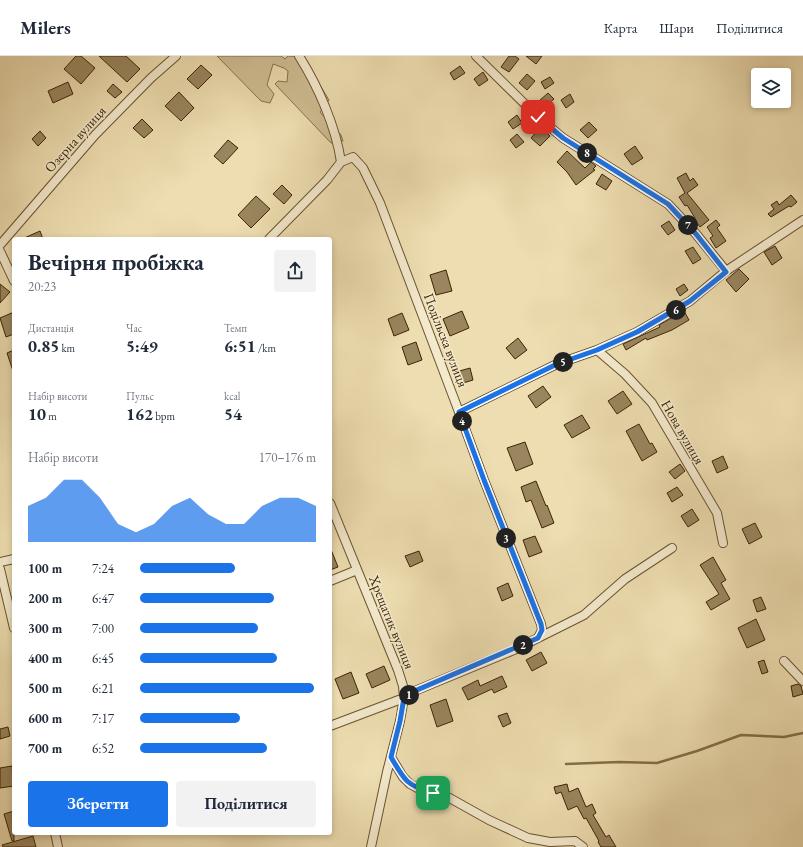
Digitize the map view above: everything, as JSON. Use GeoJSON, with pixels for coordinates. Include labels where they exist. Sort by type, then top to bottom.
{"type":"FeatureCollection","features":[{"type":"Feature","properties":{"kind":"street","name":"Озерна вулиця"},"geometry":{"type":"LineString","coordinates":[[0,245],[94,135],[151,78],[176,56]]}},
{"type":"Feature","properties":{"kind":"street"},"geometry":{"type":"LineString","coordinates":[[271,237],[327,180],[341,162],[339,144],[326,111],[309,72],[299,56]]}},
{"type":"Feature","properties":{"kind":"street"},"geometry":{"type":"LineString","coordinates":[[476,56],[538,117],[563,138],[668,204],[696,234],[726,272]]}},
{"type":"Feature","properties":{"kind":"street","name":"Подільска вулиця"},"geometry":{"type":"LineString","coordinates":[[341,162],[352,157],[363,168],[380,203],[484,480],[541,624],[542,630],[538,638]]}},
{"type":"Feature","properties":{"kind":"street"},"geometry":{"type":"LineString","coordinates":[[459,412],[557,364],[597,350],[637,332],[690,301],[726,272],[803,220]]}},
{"type":"Feature","properties":{"kind":"street"},"geometry":{"type":"LineString","coordinates":[[0,251],[12,277]]}},
{"type":"Feature","properties":{"kind":"street","name":"Нова вулиця"},"geometry":{"type":"LineString","coordinates":[[597,350],[625,374],[652,403],[717,513],[722,543]]}},
{"type":"Feature","properties":{"kind":"street","name":"Хрещатик вулиця"},"geometry":{"type":"LineString","coordinates":[[332,509],[398,670],[403,686],[404,698],[400,721],[370,846]]}},
{"type":"Feature","properties":{"kind":"street"},"geometry":{"type":"LineString","coordinates":[[332,725],[404,698],[417,690],[538,638],[584,615],[625,579],[672,548]]}},
{"type":"Feature","properties":{"kind":"street"},"geometry":{"type":"LineString","coordinates":[[0,562],[12,559]]}},
{"type":"Feature","properties":{"kind":"street"},"geometry":{"type":"LineString","coordinates":[[0,569],[12,620]]}},
{"type":"Feature","properties":{"kind":"street"},"geometry":{"type":"LineString","coordinates":[[332,579],[357,570]]}},
{"type":"Feature","properties":{"kind":"street"},"geometry":{"type":"LineString","coordinates":[[784,661],[803,681]]}},
{"type":"Feature","properties":{"kind":"street"},"geometry":{"type":"LineString","coordinates":[[391,757],[403,777],[410,784],[419,789],[446,796],[489,820],[528,838],[550,842],[575,841],[583,847]]}},
{"type":"Feature","properties":{"kind":"street"},"geometry":{"type":"LineString","coordinates":[[55,835],[58,847]]}},
{"type":"Feature","properties":{"kind":"shaded area"},"geometry":{"type":"Polygon","coordinates":[[[217,56],[281,56],[285,59],[288,56],[303,57],[329,100],[320,112],[341,135],[343,141],[331,143],[275,84],[278,81],[287,82],[288,71],[284,68],[273,64],[267,85],[274,94],[270,103],[261,101],[217,56]]]}},
{"type":"Feature","properties":{"kind":"building"},"geometry":{"type":"Polygon","coordinates":[[[76,56],[81,56],[95,68],[81,84],[64,69],[76,56]]]}},
{"type":"Feature","properties":{"kind":"building"},"geometry":{"type":"Polygon","coordinates":[[[99,56],[126,56],[140,69],[127,82],[99,56]]]}},
{"type":"Feature","properties":{"kind":"building"},"geometry":{"type":"Polygon","coordinates":[[[509,56],[515,56],[519,59],[509,72],[501,67],[509,56]]]}},
{"type":"Feature","properties":{"kind":"building"},"geometry":{"type":"Polygon","coordinates":[[[526,56],[542,56],[536,64],[526,56]]]}},
{"type":"Feature","properties":{"kind":"building"},"geometry":{"type":"Polygon","coordinates":[[[201,65],[212,75],[198,89],[187,79],[201,65]]]}},
{"type":"Feature","properties":{"kind":"building"},"geometry":{"type":"Polygon","coordinates":[[[460,66],[465,73],[454,80],[450,73],[460,66]]]}},
{"type":"Feature","properties":{"kind":"building"},"geometry":{"type":"Polygon","coordinates":[[[483,72],[488,80],[479,86],[474,79],[483,72]]]}},
{"type":"Feature","properties":{"kind":"building"},"geometry":{"type":"Polygon","coordinates":[[[527,74],[535,81],[527,90],[519,83],[527,74]]]}},
{"type":"Feature","properties":{"kind":"building"},"geometry":{"type":"Polygon","coordinates":[[[550,77],[554,83],[545,89],[541,82],[550,77]]]}},
{"type":"Feature","properties":{"kind":"building"},"geometry":{"type":"Polygon","coordinates":[[[68,82],[73,94],[53,103],[48,91],[68,82]]]}},
{"type":"Feature","properties":{"kind":"building"},"geometry":{"type":"Polygon","coordinates":[[[113,84],[122,92],[115,98],[107,91],[113,84]]]}},
{"type":"Feature","properties":{"kind":"building"},"geometry":{"type":"Polygon","coordinates":[[[179,92],[194,108],[181,121],[165,106],[179,92]]]}},
{"type":"Feature","properties":{"kind":"building"},"geometry":{"type":"Polygon","coordinates":[[[548,93],[554,99],[545,107],[539,101],[548,93]]]}},
{"type":"Feature","properties":{"kind":"building"},"geometry":{"type":"Polygon","coordinates":[[[570,94],[574,102],[566,108],[561,100],[570,94]]]}},
{"type":"Feature","properties":{"kind":"building"},"geometry":{"type":"Polygon","coordinates":[[[517,115],[522,123],[513,129],[508,122],[517,115]]]}},
{"type":"Feature","properties":{"kind":"building"},"geometry":{"type":"Polygon","coordinates":[[[142,119],[153,130],[144,138],[133,128],[142,119]]]}},
{"type":"Feature","properties":{"kind":"building"},"geometry":{"type":"Polygon","coordinates":[[[589,122],[597,130],[588,138],[580,130],[589,122]]]}},
{"type":"Feature","properties":{"kind":"building"},"geometry":{"type":"Polygon","coordinates":[[[541,127],[550,136],[540,146],[531,138],[541,127]]]}},
{"type":"Feature","properties":{"kind":"building"},"geometry":{"type":"Polygon","coordinates":[[[40,131],[46,138],[38,146],[32,139],[40,131]]]}},
{"type":"Feature","properties":{"kind":"building"},"geometry":{"type":"Polygon","coordinates":[[[517,134],[524,142],[516,148],[510,140],[517,134]]]}},
{"type":"Feature","properties":{"kind":"building"},"geometry":{"type":"Polygon","coordinates":[[[228,140],[238,148],[223,164],[214,156],[228,140]]]}},
{"type":"Feature","properties":{"kind":"building"},"geometry":{"type":"Polygon","coordinates":[[[635,146],[643,158],[632,165],[624,154],[635,146]]]}},
{"type":"Feature","properties":{"kind":"building"},"geometry":{"type":"Polygon","coordinates":[[[567,151],[585,168],[591,162],[596,166],[593,169],[595,170],[576,185],[567,172],[557,162],[567,151]]]}},
{"type":"Feature","properties":{"kind":"building"},"geometry":{"type":"Polygon","coordinates":[[[686,173],[690,181],[693,178],[698,185],[687,193],[709,220],[700,227],[687,205],[685,206],[679,197],[685,193],[677,178],[686,173]]]}},
{"type":"Feature","properties":{"kind":"building"},"geometry":{"type":"Polygon","coordinates":[[[602,174],[612,181],[606,190],[596,184],[602,174]]]}},
{"type":"Feature","properties":{"kind":"building"},"geometry":{"type":"Polygon","coordinates":[[[282,185],[292,195],[284,204],[273,194],[282,185]]]}},
{"type":"Feature","properties":{"kind":"building"},"geometry":{"type":"Polygon","coordinates":[[[791,195],[797,202],[791,207],[789,206],[771,217],[768,214],[774,209],[771,205],[777,201],[779,205],[791,195]]]}},
{"type":"Feature","properties":{"kind":"building"},"geometry":{"type":"Polygon","coordinates":[[[256,196],[270,209],[251,228],[238,215],[256,196]]]}},
{"type":"Feature","properties":{"kind":"building"},"geometry":{"type":"Polygon","coordinates":[[[716,220],[720,225],[717,228],[726,241],[716,248],[710,238],[713,236],[707,227],[716,220]]]}},
{"type":"Feature","properties":{"kind":"building"},"geometry":{"type":"Polygon","coordinates":[[[669,221],[675,230],[668,235],[661,226],[669,221]]]}},
{"type":"Feature","properties":{"kind":"building"},"geometry":{"type":"Polygon","coordinates":[[[40,231],[42,237],[26,237],[40,231]]]}},
{"type":"Feature","properties":{"kind":"building"},"geometry":{"type":"Polygon","coordinates":[[[775,246],[782,258],[772,265],[764,252],[775,246]]]}},
{"type":"Feature","properties":{"kind":"building"},"geometry":{"type":"Polygon","coordinates":[[[693,247],[701,259],[693,264],[685,251],[693,247]]]}},
{"type":"Feature","properties":{"kind":"building"},"geometry":{"type":"Polygon","coordinates":[[[739,269],[749,279],[736,292],[726,280],[739,269]]]}},
{"type":"Feature","properties":{"kind":"building"},"geometry":{"type":"Polygon","coordinates":[[[446,270],[452,291],[436,295],[430,275],[446,270]]]}},
{"type":"Feature","properties":{"kind":"building"},"geometry":{"type":"Polygon","coordinates":[[[0,284],[10,292],[0,303],[0,284]]]}},
{"type":"Feature","properties":{"kind":"building"},"geometry":{"type":"Polygon","coordinates":[[[684,284],[688,290],[680,296],[676,289],[684,284]]]}},
{"type":"Feature","properties":{"kind":"building"},"geometry":{"type":"Polygon","coordinates":[[[462,311],[469,328],[450,336],[443,319],[462,311]]]}},
{"type":"Feature","properties":{"kind":"building"},"geometry":{"type":"Polygon","coordinates":[[[684,311],[689,320],[672,330],[647,340],[646,338],[626,350],[623,344],[660,327],[659,325],[684,311]]]}},
{"type":"Feature","properties":{"kind":"building"},"geometry":{"type":"Polygon","coordinates":[[[12,313],[12,335],[6,337],[0,318],[12,313]]]}},
{"type":"Feature","properties":{"kind":"building"},"geometry":{"type":"Polygon","coordinates":[[[402,313],[409,330],[394,336],[388,319],[402,313]]]}},
{"type":"Feature","properties":{"kind":"building"},"geometry":{"type":"Polygon","coordinates":[[[518,338],[527,350],[515,359],[506,348],[518,338]]]}},
{"type":"Feature","properties":{"kind":"building"},"geometry":{"type":"Polygon","coordinates":[[[416,342],[422,360],[408,365],[402,347],[416,342]]]}},
{"type":"Feature","properties":{"kind":"building"},"geometry":{"type":"Polygon","coordinates":[[[12,351],[12,368],[7,353],[12,351]]]}},
{"type":"Feature","properties":{"kind":"building"},"geometry":{"type":"Polygon","coordinates":[[[470,368],[473,380],[460,384],[456,372],[470,368]]]}},
{"type":"Feature","properties":{"kind":"building"},"geometry":{"type":"Polygon","coordinates":[[[543,386],[551,397],[536,408],[528,396],[543,386]]]}},
{"type":"Feature","properties":{"kind":"building"},"geometry":{"type":"Polygon","coordinates":[[[623,391],[632,404],[617,414],[608,401],[623,391]]]}},
{"type":"Feature","properties":{"kind":"building"},"geometry":{"type":"Polygon","coordinates":[[[582,415],[590,428],[572,438],[564,425],[582,415]]]}},
{"type":"Feature","properties":{"kind":"building"},"geometry":{"type":"Polygon","coordinates":[[[639,424],[650,444],[652,443],[657,452],[642,461],[626,431],[639,424]]]}},
{"type":"Feature","properties":{"kind":"building"},"geometry":{"type":"Polygon","coordinates":[[[525,442],[533,464],[516,471],[507,448],[525,442]]]}},
{"type":"Feature","properties":{"kind":"building"},"geometry":{"type":"Polygon","coordinates":[[[723,456],[728,468],[717,473],[712,461],[723,456]]]}},
{"type":"Feature","properties":{"kind":"building"},"geometry":{"type":"Polygon","coordinates":[[[680,464],[685,471],[675,479],[669,472],[680,464]]]}},
{"type":"Feature","properties":{"kind":"building"},"geometry":{"type":"Polygon","coordinates":[[[536,481],[554,523],[542,528],[531,500],[526,502],[521,487],[536,481]]]}},
{"type":"Feature","properties":{"kind":"building"},"geometry":{"type":"Polygon","coordinates":[[[677,487],[683,495],[672,502],[667,493],[677,487]]]}},
{"type":"Feature","properties":{"kind":"building"},"geometry":{"type":"Polygon","coordinates":[[[692,509],[699,520],[688,527],[681,516],[692,509]]]}},
{"type":"Feature","properties":{"kind":"building"},"geometry":{"type":"Polygon","coordinates":[[[755,523],[762,537],[749,544],[742,529],[755,523]]]}},
{"type":"Feature","properties":{"kind":"building"},"geometry":{"type":"Polygon","coordinates":[[[535,536],[542,552],[529,557],[523,540],[535,536]]]}},
{"type":"Feature","properties":{"kind":"building"},"geometry":{"type":"Polygon","coordinates":[[[419,551],[423,561],[410,567],[405,556],[419,551]]]}},
{"type":"Feature","properties":{"kind":"building"},"geometry":{"type":"Polygon","coordinates":[[[332,552],[338,567],[332,569],[332,552]]]}},
{"type":"Feature","properties":{"kind":"building"},"geometry":{"type":"Polygon","coordinates":[[[713,557],[726,580],[721,583],[730,599],[711,610],[706,602],[719,594],[700,565],[713,557]]]}},
{"type":"Feature","properties":{"kind":"building"},"geometry":{"type":"Polygon","coordinates":[[[508,583],[513,596],[502,601],[497,588],[508,583]]]}},
{"type":"Feature","properties":{"kind":"building"},"geometry":{"type":"Polygon","coordinates":[[[761,597],[766,609],[757,612],[753,600],[761,597]]]}},
{"type":"Feature","properties":{"kind":"building"},"geometry":{"type":"Polygon","coordinates":[[[756,619],[765,640],[747,648],[738,628],[756,619]]]}},
{"type":"Feature","properties":{"kind":"building"},"geometry":{"type":"Polygon","coordinates":[[[541,652],[547,663],[532,671],[526,660],[541,652]]]}},
{"type":"Feature","properties":{"kind":"building"},"geometry":{"type":"Polygon","coordinates":[[[764,660],[768,672],[762,674],[758,662],[764,660]]]}},
{"type":"Feature","properties":{"kind":"building"},"geometry":{"type":"Polygon","coordinates":[[[384,666],[390,680],[372,688],[366,674],[384,666]]]}},
{"type":"Feature","properties":{"kind":"building"},"geometry":{"type":"Polygon","coordinates":[[[351,672],[359,693],[343,699],[335,679],[351,672]]]}},
{"type":"Feature","properties":{"kind":"building"},"geometry":{"type":"Polygon","coordinates":[[[502,676],[507,687],[494,693],[492,689],[468,700],[462,688],[478,680],[480,686],[502,676]]]}},
{"type":"Feature","properties":{"kind":"building"},"geometry":{"type":"Polygon","coordinates":[[[798,684],[801,686],[803,694],[793,697],[791,686],[798,684]]]}},
{"type":"Feature","properties":{"kind":"building"},"geometry":{"type":"Polygon","coordinates":[[[446,699],[453,721],[437,727],[430,705],[446,699]]]}},
{"type":"Feature","properties":{"kind":"building"},"geometry":{"type":"Polygon","coordinates":[[[507,713],[511,723],[503,727],[498,716],[507,713]]]}},
{"type":"Feature","properties":{"kind":"building"},"geometry":{"type":"Polygon","coordinates":[[[8,727],[10,736],[0,739],[0,729],[8,727]]]}},
{"type":"Feature","properties":{"kind":"building"},"geometry":{"type":"Polygon","coordinates":[[[12,766],[12,786],[0,788],[0,768],[12,766]]]}},
{"type":"Feature","properties":{"kind":"building"},"geometry":{"type":"Polygon","coordinates":[[[567,784],[569,792],[578,788],[586,807],[592,804],[596,813],[593,815],[606,837],[609,835],[616,847],[601,847],[586,818],[584,819],[577,806],[568,810],[561,792],[556,794],[554,787],[567,784]]]}},
{"type":"Feature","properties":{"kind":"building"},"geometry":{"type":"Polygon","coordinates":[[[12,812],[12,835],[14,835],[14,841],[12,841],[4,814],[12,812]]]}},
{"type":"Feature","properties":{"kind":"building"},"geometry":{"type":"Polygon","coordinates":[[[33,836],[36,847],[3,847],[2,845],[33,836]]]}},
{"type":"Feature","properties":{"kind":"waterway"},"geometry":{"type":"LineString","coordinates":[[566,764],[619,762],[657,763],[697,751],[741,735],[784,737],[803,733]]}},
{"type":"Feature","properties":{"kind":"route"},"geometry":{"type":"LineString","coordinates":[[433,793],[419,789],[410,784],[403,777],[391,757],[404,698],[417,690],[514,650],[538,638],[542,630],[541,624],[505,535],[459,412],[557,364],[597,350],[637,332],[690,301],[726,272],[696,234],[668,204],[563,138],[538,117]]}}]}
